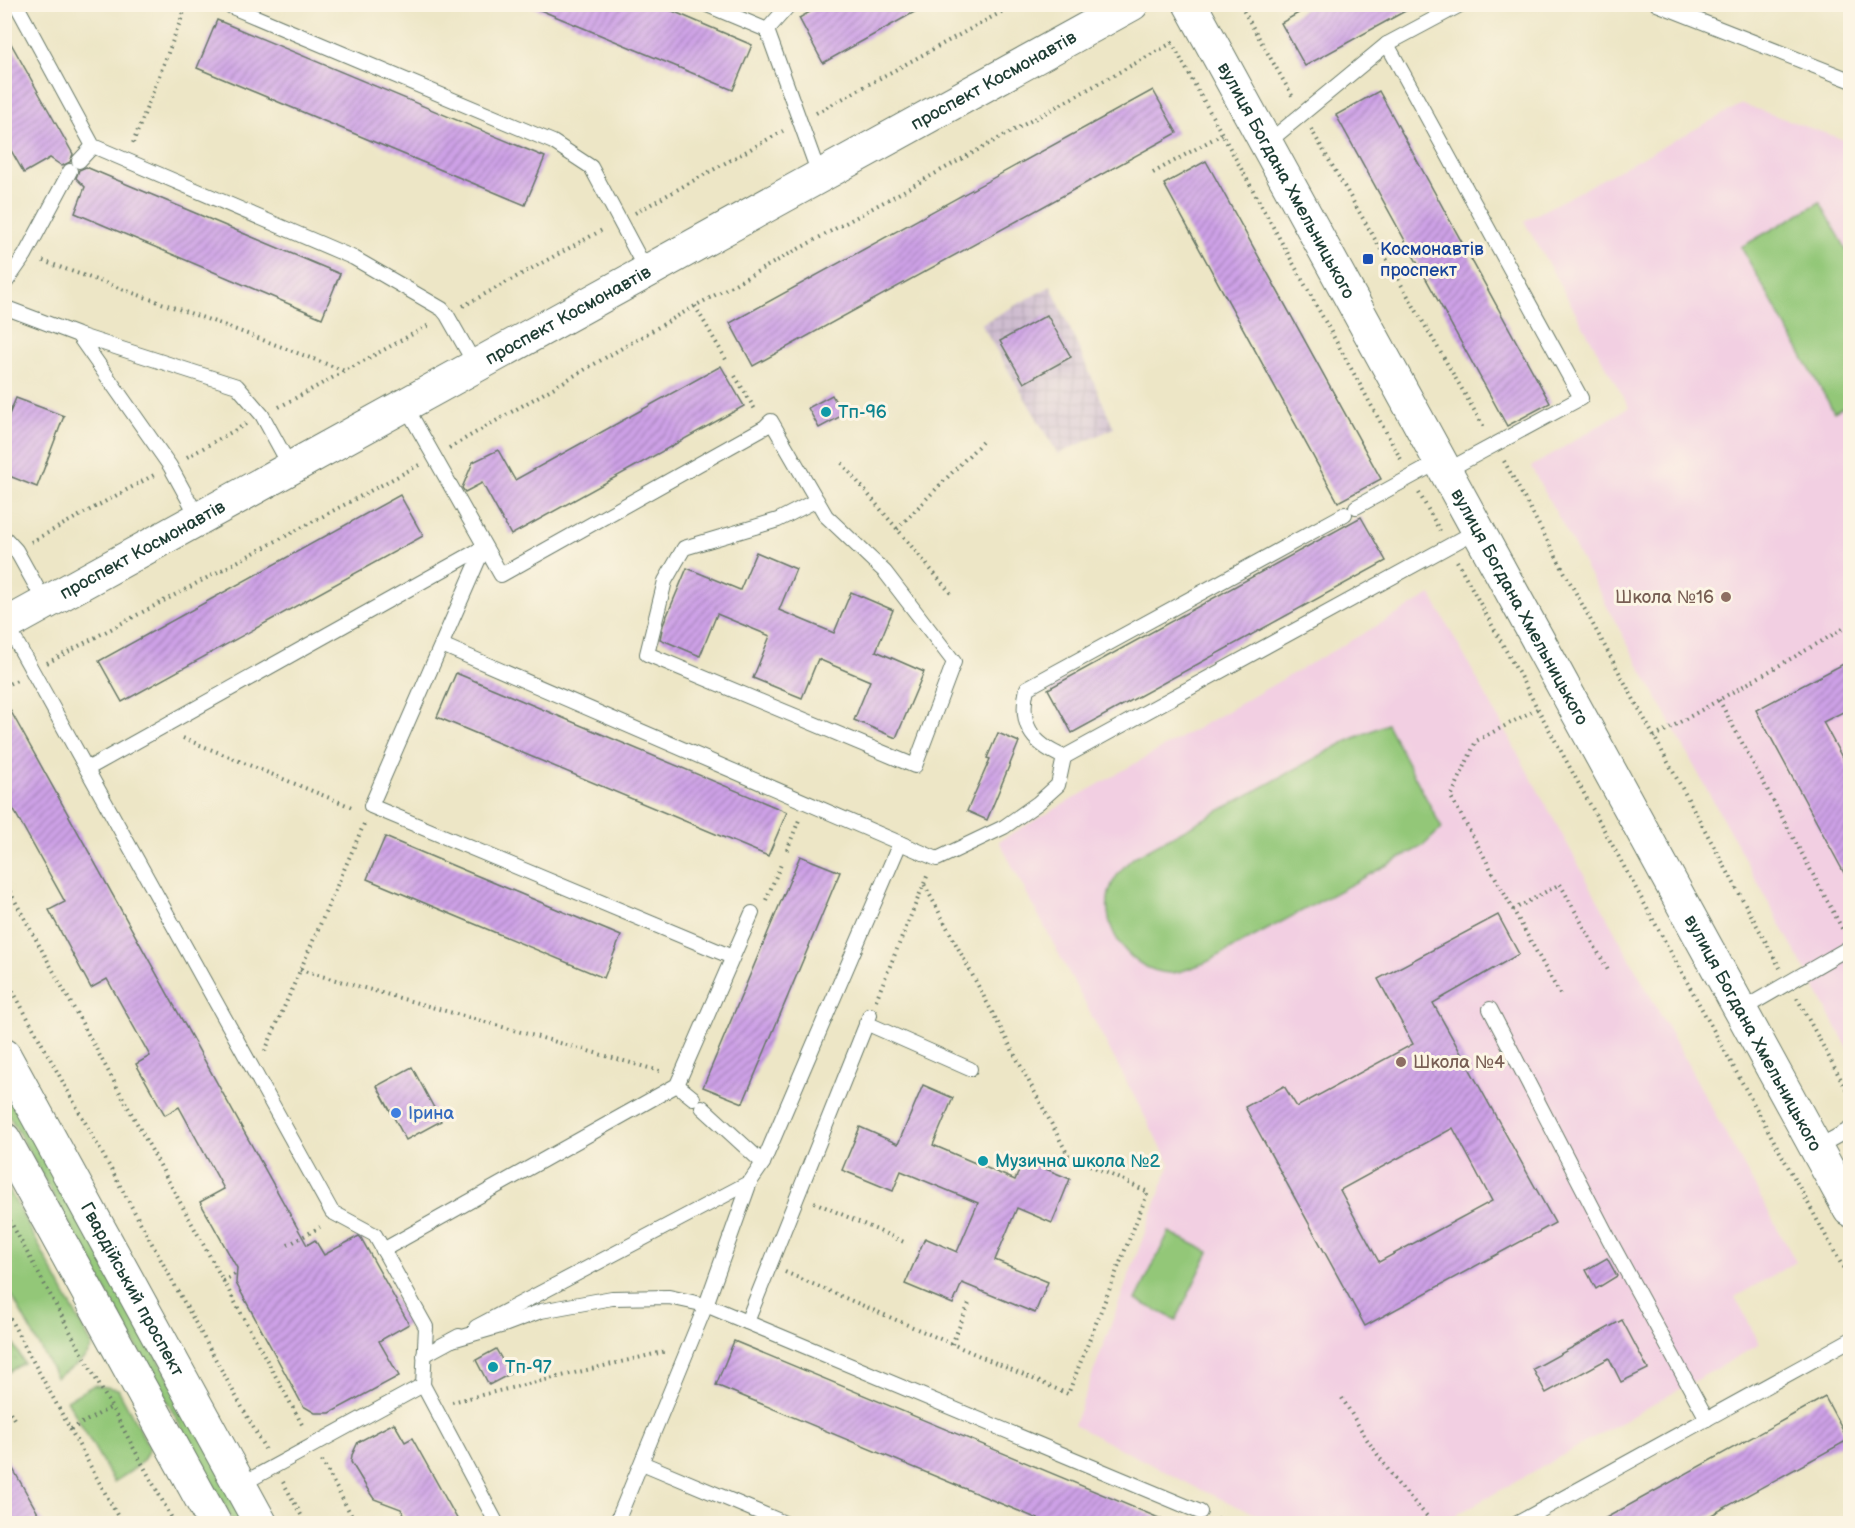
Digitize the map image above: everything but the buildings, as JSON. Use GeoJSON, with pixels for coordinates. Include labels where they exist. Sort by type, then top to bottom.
{"type":"FeatureCollection","features":[{"type":"Feature","properties":{"kind":"main road","name":"проспект Космонавтів"},"geometry":{"type":"LineString","coordinates":[[6,626],[1132,4]]}},
{"type":"Feature","properties":{"kind":"main road","name":"вулиця Богдана Хмельницького"},"geometry":{"type":"LineString","coordinates":[[1190,4],[1851,1210]]}},
{"type":"Feature","properties":{"kind":"main road","name":"Гвардійський проспект"},"geometry":{"type":"LineString","coordinates":[[4,1054],[261,1524]]}},
{"type":"Feature","properties":{"kind":"main road"},"geometry":{"type":"LineString","coordinates":[[4,1139],[215,1524]]}},
{"type":"Feature","properties":{"kind":"lane"},"geometry":{"type":"LineString","coordinates":[[16,4],[93,146],[354,258],[442,309],[476,366]]}},
{"type":"Feature","properties":{"kind":"lane"},"geometry":{"type":"LineString","coordinates":[[225,4],[553,142],[591,167],[647,272]]}},
{"type":"Feature","properties":{"kind":"lane"},"geometry":{"type":"LineString","coordinates":[[705,4],[767,30],[820,177]]}},
{"type":"Feature","properties":{"kind":"lane"},"geometry":{"type":"LineString","coordinates":[[767,30],[789,4]]}},
{"type":"Feature","properties":{"kind":"lane"},"geometry":{"type":"LineString","coordinates":[[1266,144],[1387,44],[1462,4]]}},
{"type":"Feature","properties":{"kind":"lane"},"geometry":{"type":"LineString","coordinates":[[1657,4],[1851,80]]}},
{"type":"Feature","properties":{"kind":"lane"},"geometry":{"type":"LineString","coordinates":[[1064,757],[1047,750],[1034,738],[1026,723],[1023,705],[1027,688],[1411,477],[1495,445],[1581,398],[1387,44]]}},
{"type":"Feature","properties":{"kind":"lane"},"geometry":{"type":"LineString","coordinates":[[4,285],[25,255],[75,166],[93,146]]}},
{"type":"Feature","properties":{"kind":"lane"},"geometry":{"type":"LineString","coordinates":[[4,307],[78,335],[237,386],[262,415],[291,468]]}},
{"type":"Feature","properties":{"kind":"lane"},"geometry":{"type":"LineString","coordinates":[[78,335],[170,466],[199,519]]}},
{"type":"Feature","properties":{"kind":"lane"},"geometry":{"type":"LineString","coordinates":[[405,405],[501,575],[765,427],[771,421],[817,500],[826,516],[885,572],[954,662],[915,766],[647,654],[665,581],[684,548],[778,520],[817,500]]}},
{"type":"Feature","properties":{"kind":"lane"},"geometry":{"type":"LineString","coordinates":[[441,645],[937,859],[1004,827],[1038,803],[1058,785],[1064,757],[1478,530]]}},
{"type":"Feature","properties":{"kind":"lane"},"geometry":{"type":"LineString","coordinates":[[4,537],[16,550],[46,604]]}},
{"type":"Feature","properties":{"kind":"lane"},"geometry":{"type":"LineString","coordinates":[[484,547],[370,810],[732,957]]}},
{"type":"Feature","properties":{"kind":"lane"},"geometry":{"type":"LineString","coordinates":[[87,769],[484,547]]}},
{"type":"Feature","properties":{"kind":"lane"},"geometry":{"type":"LineString","coordinates":[[6,626],[332,1212],[375,1234],[426,1327],[423,1384],[497,1524]]}},
{"type":"Feature","properties":{"kind":"lane"},"geometry":{"type":"LineString","coordinates":[[616,1524],[706,1305],[750,1182],[763,1163],[900,843]]}},
{"type":"Feature","properties":{"kind":"lane"},"geometry":{"type":"LineString","coordinates":[[383,1250],[679,1081],[752,913]]}},
{"type":"Feature","properties":{"kind":"lane"},"geometry":{"type":"LineString","coordinates":[[1741,1010],[1851,948]]}},
{"type":"Feature","properties":{"kind":"lane"},"geometry":{"type":"LineString","coordinates":[[1490,1009],[1609,1239],[1707,1419]]}},
{"type":"Feature","properties":{"kind":"lane"},"geometry":{"type":"LineString","coordinates":[[747,1322],[868,1019],[970,1069]]}},
{"type":"Feature","properties":{"kind":"lane"},"geometry":{"type":"LineString","coordinates":[[679,1081],[697,1103],[763,1163]]}},
{"type":"Feature","properties":{"kind":"lane"},"geometry":{"type":"LineString","coordinates":[[1816,1148],[1851,1129]]}},
{"type":"Feature","properties":{"kind":"lane"},"geometry":{"type":"LineString","coordinates":[[424,1354],[750,1182]]}},
{"type":"Feature","properties":{"kind":"lane"},"geometry":{"type":"LineString","coordinates":[[452,1340],[504,1325],[541,1311],[612,1298],[669,1297],[706,1305],[1200,1512]]}},
{"type":"Feature","properties":{"kind":"lane"},"geometry":{"type":"LineString","coordinates":[[1516,1524],[1851,1340]]}},
{"type":"Feature","properties":{"kind":"lane"},"geometry":{"type":"LineString","coordinates":[[240,1485],[423,1384]]}},
{"type":"Feature","properties":{"kind":"lane"},"geometry":{"type":"LineString","coordinates":[[642,1463],[787,1524]]}},
{"type":"Feature","properties":{"kind":"path"},"geometry":{"type":"LineString","coordinates":[[126,161],[187,4]]}},
{"type":"Feature","properties":{"kind":"path"},"geometry":{"type":"LineString","coordinates":[[16,550],[1016,4]]}},
{"type":"Feature","properties":{"kind":"path"},"geometry":{"type":"LineString","coordinates":[[1252,4],[1243,10],[1495,445],[1851,1096]]}},
{"type":"Feature","properties":{"kind":"path"},"geometry":{"type":"LineString","coordinates":[[4,686],[434,457],[695,306],[1172,44],[1851,1280]]}},
{"type":"Feature","properties":{"kind":"path"},"geometry":{"type":"LineString","coordinates":[[1153,173],[1222,134]]}},
{"type":"Feature","properties":{"kind":"path"},"geometry":{"type":"LineString","coordinates":[[25,255],[218,322],[345,371]]}},
{"type":"Feature","properties":{"kind":"path"},"geometry":{"type":"LineString","coordinates":[[695,306],[728,363]]}},
{"type":"Feature","properties":{"kind":"path"},"geometry":{"type":"LineString","coordinates":[[735,376],[765,427]]}},
{"type":"Feature","properties":{"kind":"path"},"geometry":{"type":"LineString","coordinates":[[897,529],[982,442]]}},
{"type":"Feature","properties":{"kind":"path"},"geometry":{"type":"LineString","coordinates":[[842,463],[953,596]]}},
{"type":"Feature","properties":{"kind":"path"},"geometry":{"type":"LineString","coordinates":[[1654,737],[1851,625]]}},
{"type":"Feature","properties":{"kind":"path"},"geometry":{"type":"LineString","coordinates":[[1719,700],[1845,934]]}},
{"type":"Feature","properties":{"kind":"path"},"geometry":{"type":"LineString","coordinates":[[1537,709],[1476,741],[1451,797],[1562,998]]}},
{"type":"Feature","properties":{"kind":"path"},"geometry":{"type":"LineString","coordinates":[[160,728],[370,810],[256,1073]]}},
{"type":"Feature","properties":{"kind":"path"},"geometry":{"type":"LineString","coordinates":[[787,850],[807,803]]}},
{"type":"Feature","properties":{"kind":"path"},"geometry":{"type":"LineString","coordinates":[[752,913],[759,915],[782,862]]}},
{"type":"Feature","properties":{"kind":"path"},"geometry":{"type":"LineString","coordinates":[[4,881],[356,1524]]}},
{"type":"Feature","properties":{"kind":"path"},"geometry":{"type":"LineString","coordinates":[[769,1265],[1068,1394],[1148,1192],[1068,1155],[923,882],[868,1019]]}},
{"type":"Feature","properties":{"kind":"path"},"geometry":{"type":"LineString","coordinates":[[1513,910],[1560,884],[1609,972]]}},
{"type":"Feature","properties":{"kind":"path"},"geometry":{"type":"LineString","coordinates":[[300,970],[679,1081]]}},
{"type":"Feature","properties":{"kind":"path"},"geometry":{"type":"LineString","coordinates":[[4,975],[306,1524]]}},
{"type":"Feature","properties":{"kind":"path"},"geometry":{"type":"LineString","coordinates":[[797,1195],[904,1242]]}},
{"type":"Feature","properties":{"kind":"path"},"geometry":{"type":"LineString","coordinates":[[4,1210],[176,1524]]}},
{"type":"Feature","properties":{"kind":"path"},"geometry":{"type":"LineString","coordinates":[[288,1245],[339,1216]]}},
{"type":"Feature","properties":{"kind":"path"},"geometry":{"type":"LineString","coordinates":[[223,1281],[237,1273]]}},
{"type":"Feature","properties":{"kind":"path"},"geometry":{"type":"LineString","coordinates":[[952,1344],[970,1301]]}},
{"type":"Feature","properties":{"kind":"path"},"geometry":{"type":"LineString","coordinates":[[4,1308],[123,1524]]}},
{"type":"Feature","properties":{"kind":"path"},"geometry":{"type":"LineString","coordinates":[[434,1406],[690,1345]]}},
{"type":"Feature","properties":{"kind":"path"},"geometry":{"type":"LineString","coordinates":[[1342,1398],[1398,1484],[1434,1524]]}},
{"type":"Feature","properties":{"kind":"path"},"geometry":{"type":"LineString","coordinates":[[4,1402],[14,1419]]}},
{"type":"Feature","properties":{"kind":"path"},"geometry":{"type":"LineString","coordinates":[[71,1429],[112,1407]]}},
{"type":"Feature","properties":{"kind":"shaded area","name":"Школа №16"},"geometry":{"type":"Polygon","coordinates":[[[1742,104],[1850,142],[1850,1052],[1531,467],[1629,407],[1524,221],[1742,104]]]}},
{"type":"Feature","properties":{"kind":"shaded area"},"geometry":{"type":"Polygon","coordinates":[[[1051,286],[1114,428],[1058,454],[981,324],[1051,286]]]}},
{"type":"Feature","properties":{"kind":"shaded area","name":"Школа №4"},"geometry":{"type":"Polygon","coordinates":[[[1431,595],[1796,1262],[1735,1297],[1760,1344],[1442,1523],[1275,1523],[1199,1489],[1074,1425],[1170,1164],[999,841],[1431,595]]]}},
{"type":"Feature","properties":{"kind":"green space"},"geometry":{"type":"Polygon","coordinates":[[[1820,202],[1850,256],[1850,403],[1834,412],[1741,247],[1820,202]]]}},
{"type":"Feature","properties":{"kind":"green space"},"geometry":{"type":"Polygon","coordinates":[[[1387,724],[1442,828],[1423,846],[1205,963],[1170,973],[1141,964],[1128,954],[1112,928],[1108,913],[1108,897],[1113,882],[1134,857],[1345,742],[1387,724]]]}},
{"type":"Feature","properties":{"kind":"green space"},"geometry":{"type":"Polygon","coordinates":[[[4,1079],[249,1523],[234,1523],[5,1108],[4,1079]]]}},
{"type":"Feature","properties":{"kind":"green space"},"geometry":{"type":"Polygon","coordinates":[[[5,1182],[92,1345],[82,1360],[56,1377],[5,1283],[5,1182]]]}},
{"type":"Feature","properties":{"kind":"green space"},"geometry":{"type":"Polygon","coordinates":[[[1169,1232],[1209,1252],[1176,1320],[1136,1300],[1169,1232]]]}},
{"type":"Feature","properties":{"kind":"green space"},"geometry":{"type":"Polygon","coordinates":[[[4,1327],[24,1363],[5,1374],[4,1374],[4,1327]]]}},
{"type":"Feature","properties":{"kind":"green space"},"geometry":{"type":"Polygon","coordinates":[[[94,1385],[118,1389],[149,1447],[140,1463],[114,1482],[67,1400],[94,1385]]]}},
{"type":"Feature","properties":{"kind":"place","name":"Космонавтів проспект"},"geometry":{"type":"Point","coordinates":[1368,259]}},
{"type":"Feature","properties":{"kind":"place","name":"Тп-96"},"geometry":{"type":"Point","coordinates":[826,412]}},
{"type":"Feature","properties":{"kind":"place","name":"Школа №16"},"geometry":{"type":"Point","coordinates":[1726,597]}},
{"type":"Feature","properties":{"kind":"place","name":"Школа №4"},"geometry":{"type":"Point","coordinates":[1401,1062]}},
{"type":"Feature","properties":{"kind":"place","name":"Ірина"},"geometry":{"type":"Point","coordinates":[396,1113]}},
{"type":"Feature","properties":{"kind":"place","name":"Музична школа №2"},"geometry":{"type":"Point","coordinates":[983,1161]}},
{"type":"Feature","properties":{"kind":"place","name":"Тп-97"},"geometry":{"type":"Point","coordinates":[493,1367]}}]}
